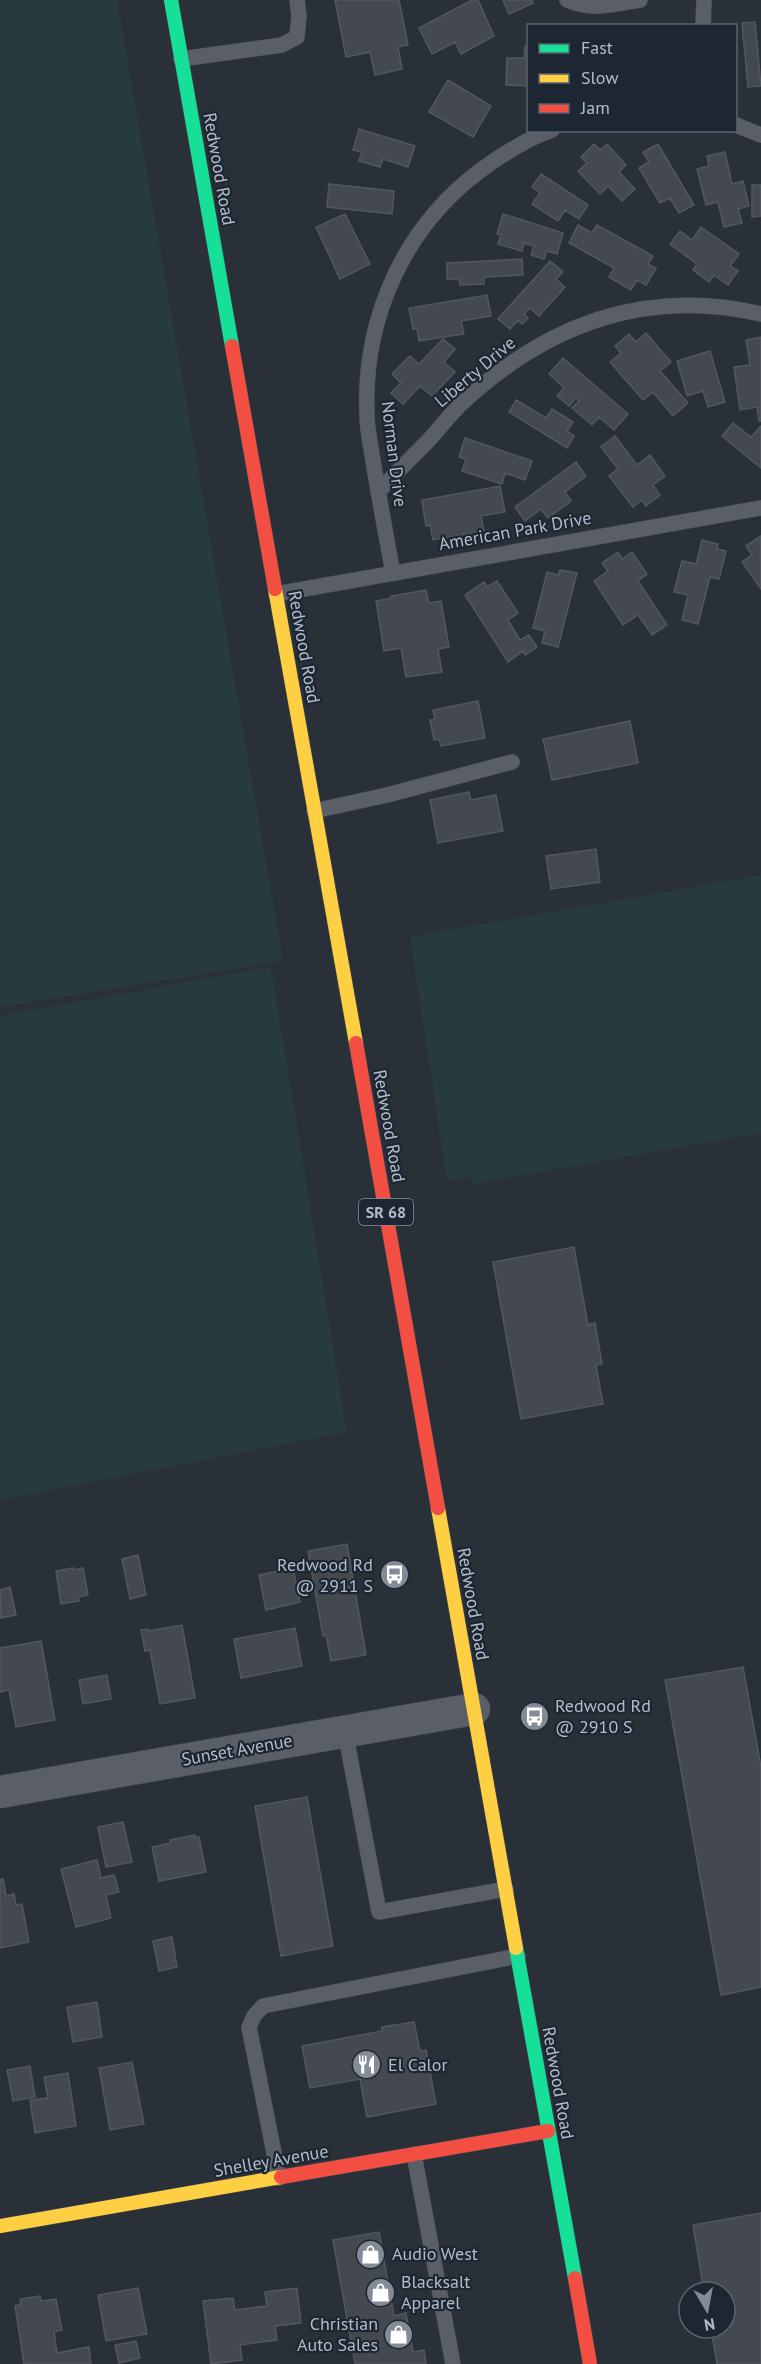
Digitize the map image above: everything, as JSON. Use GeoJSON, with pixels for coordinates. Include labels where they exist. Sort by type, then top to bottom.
{"type":"FeatureCollection","features":[{"type":"Feature","properties":{"kind":"main road","name":"Redwood Road"},"geometry":{"type":"LineString","coordinates":[[171,0],[590,2364]]}},
{"type":"Feature","properties":{"kind":"main road","name":"Shelley Avenue"},"geometry":{"type":"LineString","coordinates":[[0,2226],[548,2131]]}},
{"type":"Feature","properties":{"kind":"street","name":"Sunset Avenue"},"geometry":{"type":"LineString","coordinates":[[0,1792],[474,1709]]}},
{"type":"Feature","properties":{"kind":"lane"},"geometry":{"type":"LineString","coordinates":[[181,59],[282,45],[297,37],[299,16],[297,0]]}},
{"type":"Feature","properties":{"kind":"lane"},"geometry":{"type":"LineString","coordinates":[[567,0],[587,7],[601,7],[640,0]]}},
{"type":"Feature","properties":{"kind":"lane"},"geometry":{"type":"LineString","coordinates":[[703,24],[704,0]]}},
{"type":"Feature","properties":{"kind":"lane"},"geometry":{"type":"LineString","coordinates":[[737,125],[761,135]]}},
{"type":"Feature","properties":{"kind":"lane","name":"Norman Drive"},"geometry":{"type":"LineString","coordinates":[[393,573],[367,417],[368,375],[373,334],[385,294],[403,257],[425,223],[461,184],[504,153],[548,132]]}},
{"type":"Feature","properties":{"kind":"lane","name":"Liberty Drive"},"geometry":{"type":"LineString","coordinates":[[378,492],[459,406],[501,370],[536,346],[581,324],[630,311],[681,305],[727,306],[761,314]]}},
{"type":"Feature","properties":{"kind":"lane","name":"American Park Drive"},"geometry":{"type":"LineString","coordinates":[[276,594],[761,508]]}},
{"type":"Feature","properties":{"kind":"lane"},"geometry":{"type":"LineString","coordinates":[[314,811],[387,795],[512,762]]}},
{"type":"Feature","properties":{"kind":"lane"},"geometry":{"type":"LineString","coordinates":[[345,1731],[379,1912],[506,1889]]}},
{"type":"Feature","properties":{"kind":"lane"},"geometry":{"type":"LineString","coordinates":[[279,2178],[249,2027],[254,2016],[263,2006],[518,1956]]}},
{"type":"Feature","properties":{"kind":"lane"},"geometry":{"type":"LineString","coordinates":[[414,2154],[453,2364]]}},
{"type":"Feature","properties":{"kind":"green space"},"geometry":{"type":"Polygon","coordinates":[[[0,0],[117,0],[283,961],[0,1007],[0,0]]]}},
{"type":"Feature","properties":{"kind":"green space"},"geometry":{"type":"Polygon","coordinates":[[[761,875],[761,1133],[473,1184],[470,1177],[447,1181],[410,937],[761,875]]]}},
{"type":"Feature","properties":{"kind":"green space"},"geometry":{"type":"Polygon","coordinates":[[[271,967],[347,1432],[0,1500],[0,1016],[271,967]]]}},
{"type":"Feature","properties":{"kind":"building"},"geometry":{"type":"Polygon","coordinates":[[[335,0],[399,0],[408,45],[398,47],[402,69],[375,75],[370,52],[346,57],[335,0]]]}},
{"type":"Feature","properties":{"kind":"building"},"geometry":{"type":"Polygon","coordinates":[[[472,0],[478,0],[494,36],[461,54],[455,42],[432,54],[419,28],[472,0]]]}},
{"type":"Feature","properties":{"kind":"building"},"geometry":{"type":"Polygon","coordinates":[[[503,0],[532,0],[533,3],[509,14],[503,0]]]}},
{"type":"Feature","properties":{"kind":"building"},"geometry":{"type":"Polygon","coordinates":[[[755,22],[761,86],[748,87],[742,23],[755,22]]]}},
{"type":"Feature","properties":{"kind":"building"},"geometry":{"type":"Polygon","coordinates":[[[525,46],[527,46],[527,86],[506,85],[507,58],[524,58],[525,46]]]}},
{"type":"Feature","properties":{"kind":"building"},"geometry":{"type":"Polygon","coordinates":[[[448,80],[491,106],[473,137],[429,112],[448,80]]]}},
{"type":"Feature","properties":{"kind":"building"},"geometry":{"type":"Polygon","coordinates":[[[359,129],[415,146],[408,167],[383,159],[380,167],[359,161],[362,152],[353,150],[359,129]]]}},
{"type":"Feature","properties":{"kind":"building"},"geometry":{"type":"Polygon","coordinates":[[[594,144],[600,150],[607,144],[626,165],[619,172],[635,189],[622,201],[608,186],[600,194],[578,171],[587,163],[581,157],[594,144]]]}},
{"type":"Feature","properties":{"kind":"building"},"geometry":{"type":"Polygon","coordinates":[[[658,144],[694,205],[679,213],[670,198],[660,203],[639,168],[649,162],[643,152],[658,144]]]}},
{"type":"Feature","properties":{"kind":"building"},"geometry":{"type":"Polygon","coordinates":[[[725,152],[732,184],[743,181],[749,206],[738,209],[742,223],[724,227],[718,202],[706,205],[697,169],[709,166],[707,156],[725,152]]]}},
{"type":"Feature","properties":{"kind":"building"},"geometry":{"type":"Polygon","coordinates":[[[541,174],[588,205],[579,219],[565,210],[558,221],[532,204],[540,193],[532,187],[541,174]]]}},
{"type":"Feature","properties":{"kind":"building"},"geometry":{"type":"Polygon","coordinates":[[[329,184],[394,191],[392,214],[327,207],[329,184]]]}},
{"type":"Feature","properties":{"kind":"building"},"geometry":{"type":"Polygon","coordinates":[[[752,185],[761,185],[761,216],[752,217],[752,185]]]}},
{"type":"Feature","properties":{"kind":"building"},"geometry":{"type":"Polygon","coordinates":[[[345,214],[370,264],[340,279],[316,227],[345,214]]]}},
{"type":"Feature","properties":{"kind":"building"},"geometry":{"type":"Polygon","coordinates":[[[503,214],[563,233],[557,254],[547,251],[544,259],[531,255],[534,246],[524,243],[522,251],[498,244],[501,235],[497,234],[503,214]]]}},
{"type":"Feature","properties":{"kind":"building"},"geometry":{"type":"Polygon","coordinates":[[[578,225],[592,233],[597,225],[653,256],[648,264],[656,268],[646,285],[637,280],[631,290],[609,277],[614,268],[569,243],[578,225]]]}},
{"type":"Feature","properties":{"kind":"building"},"geometry":{"type":"Polygon","coordinates":[[[701,227],[739,254],[730,266],[738,271],[728,285],[714,275],[709,282],[693,270],[697,264],[670,244],[680,231],[692,240],[701,227]]]}},
{"type":"Feature","properties":{"kind":"building"},"geometry":{"type":"Polygon","coordinates":[[[522,259],[523,275],[484,277],[484,284],[460,285],[459,279],[447,279],[447,263],[522,259]]]}},
{"type":"Feature","properties":{"kind":"building"},"geometry":{"type":"Polygon","coordinates":[[[550,261],[563,272],[556,279],[565,287],[539,316],[530,308],[524,314],[528,318],[522,324],[518,320],[510,329],[498,319],[550,261]]]}},
{"type":"Feature","properties":{"kind":"building"},"geometry":{"type":"Polygon","coordinates":[[[487,295],[491,316],[461,321],[464,334],[419,341],[417,328],[413,329],[409,308],[487,295]]]}},
{"type":"Feature","properties":{"kind":"building"},"geometry":{"type":"Polygon","coordinates":[[[646,333],[671,362],[660,371],[688,403],[673,416],[653,392],[643,400],[610,362],[621,353],[615,346],[629,334],[636,342],[646,333]]]}},
{"type":"Feature","properties":{"kind":"building"},"geometry":{"type":"Polygon","coordinates":[[[761,337],[761,421],[759,421],[757,407],[740,410],[734,367],[750,365],[746,340],[761,337]]]}},
{"type":"Feature","properties":{"kind":"building"},"geometry":{"type":"Polygon","coordinates":[[[443,339],[455,349],[444,362],[455,372],[432,396],[420,386],[403,404],[391,393],[401,383],[392,374],[410,356],[419,364],[443,339]]]}},
{"type":"Feature","properties":{"kind":"building"},"geometry":{"type":"Polygon","coordinates":[[[710,351],[725,402],[708,407],[703,391],[687,396],[677,361],[710,351]]]}},
{"type":"Feature","properties":{"kind":"building"},"geometry":{"type":"Polygon","coordinates":[[[563,358],[628,414],[614,430],[599,417],[592,425],[572,408],[579,401],[576,398],[569,406],[557,396],[564,388],[549,374],[563,358]]]}},
{"type":"Feature","properties":{"kind":"building"},"geometry":{"type":"Polygon","coordinates":[[[516,400],[546,418],[552,409],[573,422],[567,431],[574,436],[567,448],[509,412],[516,400]]]}},
{"type":"Feature","properties":{"kind":"building"},"geometry":{"type":"Polygon","coordinates":[[[733,423],[751,437],[761,426],[761,468],[722,436],[733,423]]]}},
{"type":"Feature","properties":{"kind":"building"},"geometry":{"type":"Polygon","coordinates":[[[615,436],[637,465],[650,455],[665,476],[653,485],[660,495],[646,506],[642,500],[633,507],[609,476],[618,469],[601,447],[615,436]]]}},
{"type":"Feature","properties":{"kind":"building"},"geometry":{"type":"Polygon","coordinates":[[[465,438],[532,461],[525,480],[505,473],[502,484],[462,471],[466,459],[459,457],[465,438]]]}},
{"type":"Feature","properties":{"kind":"building"},"geometry":{"type":"Polygon","coordinates":[[[576,462],[586,476],[565,492],[571,501],[548,518],[541,509],[525,521],[515,507],[576,462]]]}},
{"type":"Feature","properties":{"kind":"building"},"geometry":{"type":"Polygon","coordinates":[[[500,486],[505,512],[481,516],[484,531],[433,540],[430,525],[426,526],[422,500],[500,486]]]}},
{"type":"Feature","properties":{"kind":"building"},"geometry":{"type":"Polygon","coordinates":[[[761,536],[761,589],[742,562],[752,555],[746,546],[761,536]]]}},
{"type":"Feature","properties":{"kind":"building"},"geometry":{"type":"Polygon","coordinates":[[[702,540],[718,544],[717,549],[726,551],[719,579],[710,577],[698,624],[682,620],[688,595],[674,592],[682,561],[696,564],[702,540]]]}},
{"type":"Feature","properties":{"kind":"building"},"geometry":{"type":"Polygon","coordinates":[[[618,552],[622,559],[632,552],[647,574],[638,581],[667,625],[652,635],[638,615],[623,625],[594,581],[608,571],[602,563],[618,552]]]}},
{"type":"Feature","properties":{"kind":"building"},"geometry":{"type":"Polygon","coordinates":[[[560,570],[577,573],[558,647],[542,643],[545,631],[533,628],[547,572],[558,575],[560,570]]]}},
{"type":"Feature","properties":{"kind":"building"},"geometry":{"type":"Polygon","coordinates":[[[497,581],[518,613],[508,620],[520,640],[529,635],[537,647],[525,655],[523,651],[508,662],[465,595],[484,582],[487,587],[497,581]]]}},
{"type":"Feature","properties":{"kind":"building"},"geometry":{"type":"Polygon","coordinates":[[[426,590],[429,603],[441,601],[449,647],[438,649],[442,672],[406,677],[401,648],[384,651],[376,601],[426,590]]]}},
{"type":"Feature","properties":{"kind":"building"},"geometry":{"type":"Polygon","coordinates":[[[478,701],[485,738],[441,746],[439,739],[434,740],[430,720],[435,719],[433,710],[478,701]]]}},
{"type":"Feature","properties":{"kind":"building"},"geometry":{"type":"Polygon","coordinates":[[[630,721],[638,763],[552,780],[543,739],[630,721]]]}},
{"type":"Feature","properties":{"kind":"building"},"geometry":{"type":"Polygon","coordinates":[[[469,792],[471,800],[496,795],[503,831],[438,843],[430,800],[469,792]]]}},
{"type":"Feature","properties":{"kind":"building"},"geometry":{"type":"Polygon","coordinates":[[[596,849],[600,882],[551,889],[546,856],[596,849]]]}},
{"type":"Feature","properties":{"kind":"building"},"geometry":{"type":"Polygon","coordinates":[[[574,1247],[588,1325],[595,1323],[602,1364],[596,1365],[603,1404],[521,1419],[493,1262],[574,1247]]]}},
{"type":"Feature","properties":{"kind":"building"},"geometry":{"type":"Polygon","coordinates":[[[347,1544],[366,1655],[331,1661],[326,1635],[323,1636],[308,1551],[347,1544]]]}},
{"type":"Feature","properties":{"kind":"building"},"geometry":{"type":"Polygon","coordinates":[[[138,1555],[146,1595],[130,1599],[122,1559],[138,1555]]]}},
{"type":"Feature","properties":{"kind":"building"},"geometry":{"type":"Polygon","coordinates":[[[73,1568],[73,1570],[83,1568],[88,1595],[78,1597],[79,1601],[61,1604],[56,1571],[73,1568]]]}},
{"type":"Feature","properties":{"kind":"building"},"geometry":{"type":"Polygon","coordinates":[[[293,1568],[300,1602],[266,1610],[259,1575],[293,1568]]]}},
{"type":"Feature","properties":{"kind":"building"},"geometry":{"type":"Polygon","coordinates":[[[10,1587],[16,1615],[1,1618],[0,1590],[10,1587]]]}},
{"type":"Feature","properties":{"kind":"building"},"geometry":{"type":"Polygon","coordinates":[[[182,1625],[195,1698],[160,1704],[150,1650],[145,1651],[141,1630],[148,1629],[148,1631],[182,1625]]]}},
{"type":"Feature","properties":{"kind":"building"},"geometry":{"type":"Polygon","coordinates":[[[295,1628],[302,1666],[241,1678],[234,1639],[295,1628]]]}},
{"type":"Feature","properties":{"kind":"building"},"geometry":{"type":"Polygon","coordinates":[[[41,1641],[55,1720],[16,1727],[9,1690],[0,1692],[0,1648],[41,1641]]]}},
{"type":"Feature","properties":{"kind":"building"},"geometry":{"type":"Polygon","coordinates":[[[743,1667],[761,1767],[761,1987],[721,1995],[665,1680],[743,1667]]]}},
{"type":"Feature","properties":{"kind":"building"},"geometry":{"type":"Polygon","coordinates":[[[107,1675],[111,1699],[83,1704],[79,1680],[107,1675]]]}},
{"type":"Feature","properties":{"kind":"building"},"geometry":{"type":"Polygon","coordinates":[[[307,1797],[333,1946],[281,1956],[255,1806],[307,1797]]]}},
{"type":"Feature","properties":{"kind":"building"},"geometry":{"type":"Polygon","coordinates":[[[123,1822],[132,1862],[106,1867],[98,1827],[123,1822]]]}},
{"type":"Feature","properties":{"kind":"building"},"geometry":{"type":"Polygon","coordinates":[[[195,1835],[195,1838],[199,1837],[206,1872],[159,1881],[152,1847],[171,1843],[170,1840],[195,1835]]]}},
{"type":"Feature","properties":{"kind":"building"},"geometry":{"type":"Polygon","coordinates":[[[97,1860],[101,1878],[114,1875],[119,1892],[106,1895],[111,1918],[76,1927],[61,1869],[97,1860]]]}},
{"type":"Feature","properties":{"kind":"building"},"geometry":{"type":"Polygon","coordinates":[[[3,1879],[6,1896],[14,1894],[16,1905],[22,1904],[29,1942],[0,1948],[0,1880],[3,1879]]]}},
{"type":"Feature","properties":{"kind":"building"},"geometry":{"type":"Polygon","coordinates":[[[172,1937],[177,1967],[159,1971],[153,1941],[172,1937]]]}},
{"type":"Feature","properties":{"kind":"building"},"geometry":{"type":"Polygon","coordinates":[[[97,2002],[102,2037],[73,2042],[67,2007],[97,2002]]]}},
{"type":"Feature","properties":{"kind":"building","name":"El Calor"},"geometry":{"type":"Polygon","coordinates":[[[414,2022],[420,2051],[426,2050],[436,2104],[367,2117],[360,2079],[310,2088],[302,2046],[382,2031],[382,2027],[414,2022]]]}},
{"type":"Feature","properties":{"kind":"building"},"geometry":{"type":"Polygon","coordinates":[[[132,2062],[144,2124],[110,2130],[99,2068],[132,2062]]]}},
{"type":"Feature","properties":{"kind":"building"},"geometry":{"type":"Polygon","coordinates":[[[30,2066],[35,2097],[13,2101],[7,2070],[30,2066]]]}},
{"type":"Feature","properties":{"kind":"building"},"geometry":{"type":"Polygon","coordinates":[[[68,2073],[76,2126],[35,2133],[30,2100],[48,2098],[44,2077],[68,2073]]]}},
{"type":"Feature","properties":{"kind":"building"},"geometry":{"type":"Polygon","coordinates":[[[761,2213],[761,2364],[717,2364],[713,2340],[737,2340],[737,2280],[702,2280],[693,2225],[761,2213]]]}},
{"type":"Feature","properties":{"kind":"building"},"geometry":{"type":"Polygon","coordinates":[[[379,2232],[394,2316],[406,2313],[413,2352],[424,2350],[426,2364],[355,2364],[333,2240],[379,2232]]]}},
{"type":"Feature","properties":{"kind":"building"},"geometry":{"type":"Polygon","coordinates":[[[138,2288],[147,2334],[106,2341],[98,2295],[138,2288]]]}},
{"type":"Feature","properties":{"kind":"building"},"geometry":{"type":"Polygon","coordinates":[[[297,2288],[301,2323],[275,2326],[277,2340],[240,2345],[242,2360],[211,2364],[203,2301],[233,2298],[235,2310],[267,2306],[265,2292],[297,2288]]]}},
{"type":"Feature","properties":{"kind":"building"},"geometry":{"type":"Polygon","coordinates":[[[40,2296],[41,2301],[56,2299],[62,2330],[54,2332],[57,2353],[89,2347],[91,2364],[24,2364],[15,2306],[21,2304],[20,2299],[40,2296]]]}},
{"type":"Feature","properties":{"kind":"building"},"geometry":{"type":"Polygon","coordinates":[[[136,2341],[140,2358],[119,2363],[115,2345],[136,2341]]]}},
{"type":"Feature","properties":{"kind":"traffic: fast"},"geometry":{"type":"LineString","coordinates":[[171,0],[232,346]]}},
{"type":"Feature","properties":{"kind":"traffic: fast"},"geometry":{"type":"LineString","coordinates":[[516,1948],[575,2278]]}},
{"type":"Feature","properties":{"kind":"traffic: slow"},"geometry":{"type":"LineString","coordinates":[[275,589],[356,1043]]}},
{"type":"Feature","properties":{"kind":"traffic: slow"},"geometry":{"type":"LineString","coordinates":[[438,1508],[516,1948]]}},
{"type":"Feature","properties":{"kind":"traffic: slow"},"geometry":{"type":"LineString","coordinates":[[0,2226],[281,2177]]}},
{"type":"Feature","properties":{"kind":"traffic: jam"},"geometry":{"type":"LineString","coordinates":[[232,346],[275,589]]}},
{"type":"Feature","properties":{"kind":"traffic: jam"},"geometry":{"type":"LineString","coordinates":[[356,1043],[438,1508]]}},
{"type":"Feature","properties":{"kind":"traffic: jam"},"geometry":{"type":"LineString","coordinates":[[281,2177],[548,2131]]}},
{"type":"Feature","properties":{"kind":"traffic: jam"},"geometry":{"type":"LineString","coordinates":[[575,2278],[590,2364]]}},
{"type":"Feature","properties":{"kind":"place","name":"Redwood Rd @ 2911 S"},"geometry":{"type":"Point","coordinates":[394,1575]}},
{"type":"Feature","properties":{"kind":"place","name":"Redwood Rd @ 2910 S"},"geometry":{"type":"Point","coordinates":[534,1716]}},
{"type":"Feature","properties":{"kind":"place","name":"El Calor"},"geometry":{"type":"Point","coordinates":[367,2065]}},
{"type":"Feature","properties":{"kind":"place","name":"Audio West"},"geometry":{"type":"Point","coordinates":[371,2254]}},
{"type":"Feature","properties":{"kind":"place","name":"Blacksalt Apparel"},"geometry":{"type":"Point","coordinates":[380,2292]}},
{"type":"Feature","properties":{"kind":"place","name":"Christian Auto Sales"},"geometry":{"type":"Point","coordinates":[399,2334]}}]}
